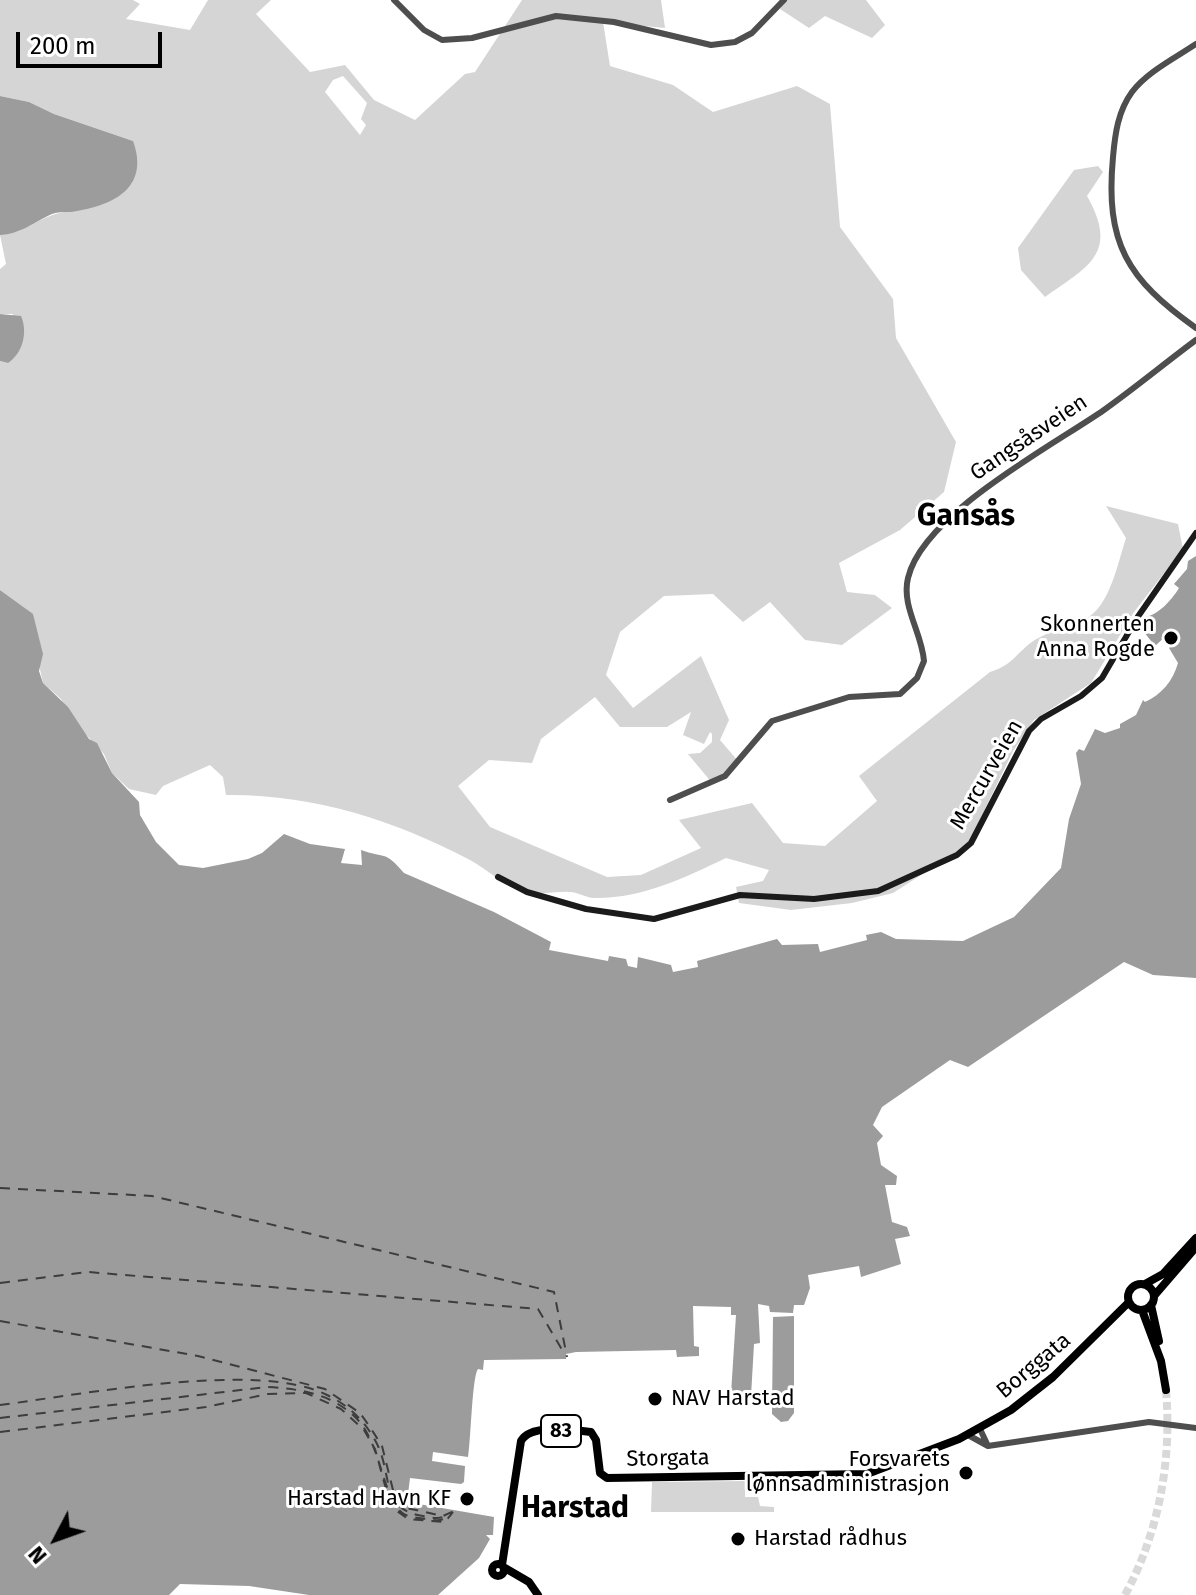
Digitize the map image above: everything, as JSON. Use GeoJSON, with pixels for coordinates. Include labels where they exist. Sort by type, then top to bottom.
{"type":"FeatureCollection","features":[{"type":"Feature","properties":{"kind":"highway","name":"83"},"geometry":{"type":"LineString","coordinates":[[1196,1238],[1163,1274],[1131,1288],[1136,1307],[1153,1300],[1196,1247]]}},
{"type":"Feature","properties":{"kind":"highway"},"geometry":{"type":"LineString","coordinates":[[1144,1284],[1153,1300],[1166,1390]]}},
{"type":"Feature","properties":{"kind":"highway"},"geometry":{"type":"LineString","coordinates":[[1136,1307],[1161,1361]]}},
{"type":"Feature","properties":{"kind":"highway","name":"Borggata"},"geometry":{"type":"LineString","coordinates":[[980,1429],[1036,1392],[1107,1327],[1136,1307]]}},
{"type":"Feature","properties":{"kind":"highway","name":"Storgata"},"geometry":{"type":"LineString","coordinates":[[535,1595],[501,1568],[521,1438],[527,1433],[587,1431],[596,1440],[602,1476],[859,1475],[980,1429]]}},
{"type":"Feature","properties":{"kind":"main road","name":"Mercurveien"},"geometry":{"type":"LineString","coordinates":[[498,877],[527,892],[563,903],[644,919],[662,918],[731,896],[814,899],[878,891],[957,855],[971,843],[1029,731],[1041,719],[1081,696],[1102,678],[1137,618],[1196,533]]}},
{"type":"Feature","properties":{"kind":"street"},"geometry":{"type":"LineString","coordinates":[[394,0],[424,30],[442,40],[472,38],[556,16],[614,22],[711,45],[735,42],[752,33],[784,0]]}},
{"type":"Feature","properties":{"kind":"street"},"geometry":{"type":"LineString","coordinates":[[1196,44],[1140,84],[1124,105],[1114,149],[1111,203],[1115,229],[1133,272],[1155,298],[1196,328]]}},
{"type":"Feature","properties":{"kind":"street","name":"Gangsåsveien"},"geometry":{"type":"LineString","coordinates":[[670,800],[725,776],[772,721],[849,697],[890,697],[910,687],[924,661],[907,598],[908,579],[933,537],[972,498],[1106,408],[1196,340]]}},
{"type":"Feature","properties":{"kind":"street"},"geometry":{"type":"LineString","coordinates":[[968,1435],[988,1446],[1143,1422],[1196,1428]]}},
{"type":"Feature","properties":{"kind":"street"},"geometry":{"type":"LineString","coordinates":[[980,1429],[988,1446]]}},
{"type":"Feature","properties":{"kind":"shaded area"},"geometry":{"type":"Polygon","coordinates":[[[0,0],[133,0],[140,4],[126,19],[190,30],[208,0],[271,0],[256,14],[310,72],[345,65],[374,100],[415,120],[465,74],[475,72],[522,0],[661,0],[665,28],[603,22],[610,66],[673,85],[713,112],[797,86],[830,104],[840,227],[893,299],[896,338],[956,442],[944,492],[900,530],[839,563],[847,592],[875,595],[892,608],[842,645],[805,640],[770,602],[743,622],[713,594],[664,596],[620,632],[606,675],[633,708],[701,656],[729,720],[720,740],[739,762],[712,783],[688,754],[700,753],[712,742],[710,732],[704,744],[683,735],[691,712],[667,727],[620,727],[595,697],[541,739],[532,763],[489,760],[458,786],[490,827],[607,877],[641,875],[701,848],[679,820],[752,803],[783,843],[825,846],[877,801],[859,776],[1029,644],[1085,619],[1101,605],[1112,583],[1126,538],[1106,506],[1178,524],[1183,549],[1134,612],[1091,683],[1034,720],[1013,751],[970,840],[954,854],[893,893],[852,903],[791,910],[739,903],[736,887],[763,881],[769,870],[726,858],[678,880],[629,895],[594,898],[570,892],[529,892],[515,889],[441,846],[352,812],[290,799],[226,795],[223,777],[210,765],[163,786],[156,795],[129,789],[112,773],[104,754],[78,726],[61,699],[43,683],[27,610],[0,590],[0,361],[8,363],[13,314],[0,314],[0,269],[6,264],[0,235],[19,231],[52,215],[71,212],[133,141],[54,114],[29,102],[0,96],[0,0]],[[343,76],[333,80],[325,92],[360,135],[366,125],[361,119],[367,103],[343,76]]]}},
{"type":"Feature","properties":{"kind":"shaded area"},"geometry":{"type":"Polygon","coordinates":[[[785,0],[866,0],[885,25],[872,38],[825,16],[809,28],[780,9],[785,0]]]}},
{"type":"Feature","properties":{"kind":"shaded area"},"geometry":{"type":"Polygon","coordinates":[[[0,96],[29,102],[54,114],[133,141],[137,170],[133,181],[126,190],[105,203],[52,214],[21,230],[0,235],[0,96]]]}},
{"type":"Feature","properties":{"kind":"shaded area"},"geometry":{"type":"Polygon","coordinates":[[[1098,166],[1103,172],[1087,196],[1100,232],[1099,246],[1085,267],[1045,297],[1021,270],[1018,248],[1074,170],[1098,166]]]}},
{"type":"Feature","properties":{"kind":"shaded area"},"geometry":{"type":"Polygon","coordinates":[[[0,314],[21,316],[23,322],[21,348],[8,363],[0,361],[0,314]]]}},
{"type":"Feature","properties":{"kind":"shaded area"},"geometry":{"type":"Polygon","coordinates":[[[1196,556],[1196,978],[1153,975],[1124,962],[968,1067],[950,1060],[882,1107],[873,1125],[883,1136],[877,1143],[881,1165],[897,1176],[896,1185],[885,1185],[892,1222],[907,1227],[910,1236],[895,1239],[901,1264],[861,1277],[859,1266],[808,1275],[810,1288],[804,1305],[794,1305],[793,1313],[770,1312],[769,1306],[758,1304],[760,1343],[754,1344],[751,1396],[731,1394],[736,1315],[731,1315],[731,1307],[693,1306],[694,1346],[699,1347],[699,1356],[677,1357],[676,1350],[576,1352],[566,1354],[566,1359],[484,1360],[483,1370],[478,1369],[474,1384],[468,1457],[433,1452],[432,1461],[465,1466],[464,1482],[410,1478],[407,1502],[494,1517],[493,1535],[486,1535],[490,1539],[479,1558],[438,1595],[309,1595],[249,1586],[180,1584],[169,1595],[0,1595],[0,590],[33,614],[43,654],[39,671],[43,683],[68,707],[89,739],[97,743],[112,773],[139,802],[140,815],[156,842],[179,865],[203,868],[248,859],[262,853],[284,834],[310,844],[345,849],[341,863],[362,865],[361,850],[385,856],[404,873],[494,912],[551,942],[549,950],[608,961],[609,956],[626,959],[628,966],[637,968],[638,957],[671,965],[673,972],[698,967],[697,961],[777,939],[782,945],[818,944],[820,952],[867,940],[866,935],[881,932],[896,939],[963,941],[1014,917],[1061,868],[1069,819],[1081,784],[1076,753],[1079,749],[1084,751],[1095,729],[1105,733],[1120,728],[1120,724],[1136,715],[1143,700],[1145,702],[1166,687],[1173,676],[1178,663],[1169,648],[1173,643],[1166,636],[1155,646],[1140,627],[1145,617],[1172,598],[1179,588],[1174,584],[1187,569],[1188,561],[1196,556]]]}},
{"type":"Feature","properties":{"kind":"shaded area"},"geometry":{"type":"Polygon","coordinates":[[[794,1316],[794,1413],[788,1421],[781,1422],[772,1414],[773,1317],[794,1316]]]}},
{"type":"Feature","properties":{"kind":"shaded area"},"geometry":{"type":"Polygon","coordinates":[[[745,1481],[745,1497],[758,1497],[760,1506],[774,1507],[774,1512],[651,1512],[652,1482],[745,1481]]]}},
{"type":"Feature","properties":{"kind":"ferry route"},"geometry":{"type":"LineString","coordinates":[[0,1188],[152,1196],[554,1292],[567,1357]]}},
{"type":"Feature","properties":{"kind":"ferry route"},"geometry":{"type":"LineString","coordinates":[[0,1283],[88,1272],[538,1309],[564,1353]]}},
{"type":"Feature","properties":{"kind":"ferry route"},"geometry":{"type":"LineString","coordinates":[[0,1321],[198,1356],[325,1389],[360,1413],[370,1427],[382,1446],[395,1498],[402,1507],[443,1516],[454,1511]]}},
{"type":"Feature","properties":{"kind":"ferry route"},"geometry":{"type":"LineString","coordinates":[[0,1405],[168,1383],[258,1380],[296,1385],[335,1399],[369,1430],[382,1457],[390,1490],[400,1507],[426,1517],[447,1516]]}},
{"type":"Feature","properties":{"kind":"ferry route"},"geometry":{"type":"LineString","coordinates":[[0,1418],[267,1387],[302,1391],[324,1397],[354,1416],[371,1440],[391,1497],[404,1514],[438,1520],[451,1515]]}},
{"type":"Feature","properties":{"kind":"ferry route"},"geometry":{"type":"LineString","coordinates":[[0,1432],[206,1407],[268,1394],[306,1393],[341,1409],[364,1430],[375,1449],[389,1500],[397,1511],[408,1519],[445,1522],[453,1512]]}},
{"type":"Feature","properties":{"kind":"tunnel"},"geometry":{"type":"LineString","coordinates":[[1125,1595],[1147,1546],[1160,1496],[1167,1443],[1166,1390]]}},
{"type":"Feature","properties":{"kind":"place","name":"Skonnerten Anna Rogde"},"geometry":{"type":"Point","coordinates":[1171,638]}},
{"type":"Feature","properties":{"kind":"place","name":"NAV Harstad"},"geometry":{"type":"Point","coordinates":[655,1399]}},
{"type":"Feature","properties":{"kind":"place","name":"Forsvarets lønnsadministrasjon"},"geometry":{"type":"Point","coordinates":[966,1473]}},
{"type":"Feature","properties":{"kind":"place","name":"Harstad Havn KF"},"geometry":{"type":"Point","coordinates":[467,1499]}},
{"type":"Feature","properties":{"kind":"place","name":"Harstad rådhus"},"geometry":{"type":"Point","coordinates":[738,1539]}},
{"type":"Feature","properties":{"kind":"district","name":"Gansås"},"geometry":{"type":"Point","coordinates":[966,517]}},
{"type":"Feature","properties":{"kind":"district","name":"Harstad"},"geometry":{"type":"Point","coordinates":[575,1509]}}]}
